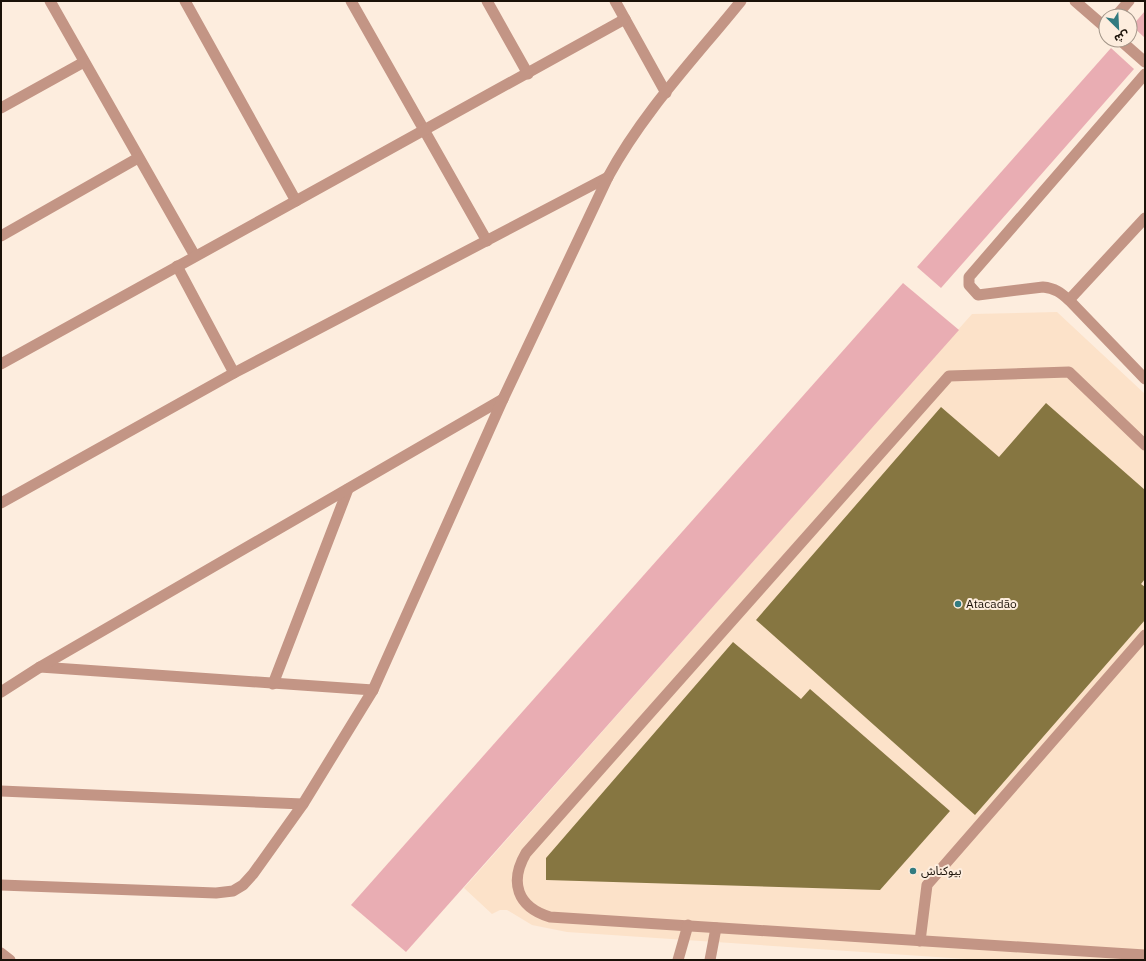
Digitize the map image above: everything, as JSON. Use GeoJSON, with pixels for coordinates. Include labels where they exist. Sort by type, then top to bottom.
{"type":"FeatureCollection","features":[{"type":"Feature","properties":{"kind":"street"},"geometry":{"type":"LineString","coordinates":[[50,1],[195,256]]}},
{"type":"Feature","properties":{"kind":"street"},"geometry":{"type":"LineString","coordinates":[[185,1],[296,201]]}},
{"type":"Feature","properties":{"kind":"street"},"geometry":{"type":"LineString","coordinates":[[351,1],[486,241]]}},
{"type":"Feature","properties":{"kind":"street"},"geometry":{"type":"LineString","coordinates":[[487,1],[528,74]]}},
{"type":"Feature","properties":{"kind":"street"},"geometry":{"type":"LineString","coordinates":[[615,1],[666,93]]}},
{"type":"Feature","properties":{"kind":"street"},"geometry":{"type":"LineString","coordinates":[[1,885],[216,893],[233,891],[243,885],[253,874],[303,804],[372,690],[504,399],[621,152],[666,93],[741,1]]}},
{"type":"Feature","properties":{"kind":"street"},"geometry":{"type":"LineString","coordinates":[[1075,1],[1098,20]]}},
{"type":"Feature","properties":{"kind":"street"},"geometry":{"type":"LineString","coordinates":[[1,364],[625,19]]}},
{"type":"Feature","properties":{"kind":"street"},"geometry":{"type":"LineString","coordinates":[[1129,48],[1145,62]]}},
{"type":"Feature","properties":{"kind":"street"},"geometry":{"type":"LineString","coordinates":[[1,108],[84,62]]}},
{"type":"Feature","properties":{"kind":"street"},"geometry":{"type":"LineString","coordinates":[[1145,74],[969,277],[969,285],[978,295],[1044,287],[1052,288],[1070,300],[1145,379]]}},
{"type":"Feature","properties":{"kind":"street"},"geometry":{"type":"LineString","coordinates":[[1,236],[138,158]]}},
{"type":"Feature","properties":{"kind":"street"},"geometry":{"type":"LineString","coordinates":[[1,502],[234,373],[608,177]]}},
{"type":"Feature","properties":{"kind":"street"},"geometry":{"type":"LineString","coordinates":[[1070,300],[1145,218]]}},
{"type":"Feature","properties":{"kind":"street"},"geometry":{"type":"LineString","coordinates":[[177,266],[234,373]]}},
{"type":"Feature","properties":{"kind":"street"},"geometry":{"type":"LineString","coordinates":[[1145,445],[1069,372],[949,376],[526,853],[520,864],[517,875],[520,893],[529,907],[550,917],[1145,955]]}},
{"type":"Feature","properties":{"kind":"street"},"geometry":{"type":"LineString","coordinates":[[1,692],[40,667],[504,399]]}},
{"type":"Feature","properties":{"kind":"street"},"geometry":{"type":"LineString","coordinates":[[273,684],[348,489]]}},
{"type":"Feature","properties":{"kind":"street"},"geometry":{"type":"LineString","coordinates":[[920,941],[927,885],[1145,635]]}},
{"type":"Feature","properties":{"kind":"street"},"geometry":{"type":"LineString","coordinates":[[40,667],[372,690]]}},
{"type":"Feature","properties":{"kind":"street"},"geometry":{"type":"LineString","coordinates":[[1,792],[303,804]]}},
{"type":"Feature","properties":{"kind":"street"},"geometry":{"type":"LineString","coordinates":[[678,960],[688,926]]}},
{"type":"Feature","properties":{"kind":"street"},"geometry":{"type":"LineString","coordinates":[[710,960],[716,928]]}},
{"type":"Feature","properties":{"kind":"street"},"geometry":{"type":"LineString","coordinates":[[1,953],[10,960]]}},
{"type":"Feature","properties":{"kind":"shaded area"},"geometry":{"type":"Polygon","coordinates":[[[1145,11],[1145,38],[1138,32],[1138,19],[1145,11]]]}},
{"type":"Feature","properties":{"kind":"shaded area"},"geometry":{"type":"Polygon","coordinates":[[[1111,48],[1134,69],[941,288],[917,267],[1111,48]]]}},
{"type":"Feature","properties":{"kind":"shaded area"},"geometry":{"type":"Polygon","coordinates":[[[903,283],[959,330],[406,952],[351,905],[903,283]]]}},
{"type":"Feature","properties":{"kind":"shaded area"},"geometry":{"type":"Polygon","coordinates":[[[1057,312],[1145,394],[1145,960],[981,960],[567,932],[532,925],[507,910],[500,910],[492,914],[464,888],[972,314],[1057,312]]]}},
{"type":"Feature","properties":{"kind":"building","name":"Atacadão"},"geometry":{"type":"Polygon","coordinates":[[[1046,403],[1145,490],[1145,579],[1141,584],[1145,587],[1145,620],[975,815],[756,620],[941,407],[999,457],[1046,403]]]}},
{"type":"Feature","properties":{"kind":"building"},"geometry":{"type":"Polygon","coordinates":[[[733,642],[801,699],[810,689],[950,811],[880,890],[546,880],[546,858],[733,642]]]}},
{"type":"Feature","properties":{"kind":"place","name":"Atacadão"},"geometry":{"type":"Point","coordinates":[958,604]}},
{"type":"Feature","properties":{"kind":"place","name":"بيوكناش"},"geometry":{"type":"Point","coordinates":[913,871]}}]}
